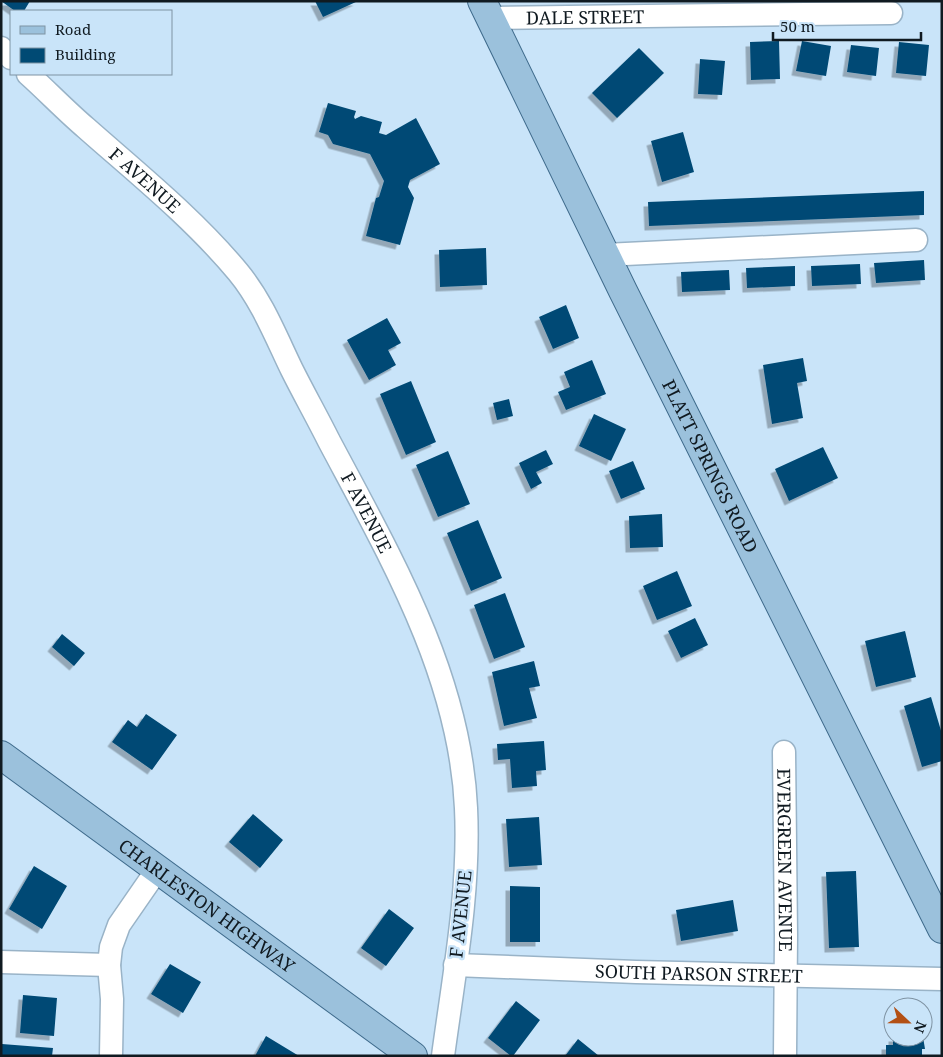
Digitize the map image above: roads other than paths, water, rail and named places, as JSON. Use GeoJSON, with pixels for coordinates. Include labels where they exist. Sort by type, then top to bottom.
{"type":"FeatureCollection","features":[{"type":"Feature","properties":{"kind":"main road","name":"PLATT SPRINGS ROAD"},"geometry":{"type":"LineString","coordinates":[[486,10],[605,254],[942,929]]}},
{"type":"Feature","properties":{"kind":"main road","name":"CHARLESTON HIGHWAY"},"geometry":{"type":"LineString","coordinates":[[1,756],[413,1056]]}},
{"type":"Feature","properties":{"kind":"street","name":"DALE STREET"},"geometry":{"type":"LineString","coordinates":[[486,10],[891,13]]}},
{"type":"Feature","properties":{"kind":"street"},"geometry":{"type":"LineString","coordinates":[[1,48],[10,57]]}},
{"type":"Feature","properties":{"kind":"street","name":"F AVENUE"},"geometry":{"type":"LineString","coordinates":[[29,75],[191,221],[239,273],[263,308],[294,375],[382,541],[422,626],[439,669],[452,714],[461,760],[466,807],[466,854],[463,900],[444,1056]]}},
{"type":"Feature","properties":{"kind":"street"},"geometry":{"type":"LineString","coordinates":[[605,254],[916,240]]}},
{"type":"Feature","properties":{"kind":"street","name":"EVERGREEN AVENUE"},"geometry":{"type":"LineString","coordinates":[[784,752],[785,1056]]}},
{"type":"Feature","properties":{"kind":"street"},"geometry":{"type":"LineString","coordinates":[[111,1056],[112,999],[109,965],[111,947],[119,925],[157,870]]}},
{"type":"Feature","properties":{"kind":"street"},"geometry":{"type":"LineString","coordinates":[[1,962],[109,965]]}},
{"type":"Feature","properties":{"kind":"street","name":"SOUTH PARSON STREET"},"geometry":{"type":"LineString","coordinates":[[455,965],[636,972],[942,979]]}}]}
